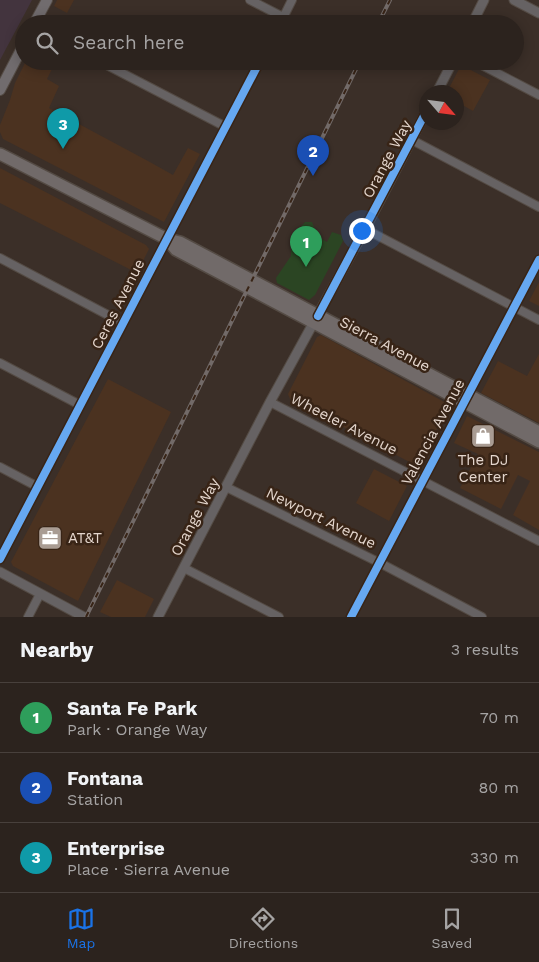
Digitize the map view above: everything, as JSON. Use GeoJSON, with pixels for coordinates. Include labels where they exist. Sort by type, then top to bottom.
{"type":"FeatureCollection","features":[{"type":"Feature","properties":{"kind":"main road"},"geometry":{"type":"LineString","coordinates":[[39,15],[47,0]]}},
{"type":"Feature","properties":{"kind":"main road"},"geometry":{"type":"LineString","coordinates":[[0,90],[15,61]]}},
{"type":"Feature","properties":{"kind":"main road","name":"Sierra Avenue"},"geometry":{"type":"LineString","coordinates":[[0,154],[167,239],[180,242],[316,320],[466,399],[539,442]]}},
{"type":"Feature","properties":{"kind":"main road","name":"Sierra Avenue"},"geometry":{"type":"LineString","coordinates":[[466,399],[539,432]]}},
{"type":"Feature","properties":{"kind":"street"},"geometry":{"type":"LineString","coordinates":[[250,0],[273,15]]}},
{"type":"Feature","properties":{"kind":"street"},"geometry":{"type":"LineString","coordinates":[[284,15],[292,0]]}},
{"type":"Feature","properties":{"kind":"street"},"geometry":{"type":"LineString","coordinates":[[476,15],[484,0]]}},
{"type":"Feature","properties":{"kind":"street"},"geometry":{"type":"LineString","coordinates":[[514,0],[539,13]]}},
{"type":"Feature","properties":{"kind":"street"},"geometry":{"type":"LineString","coordinates":[[116,70],[226,127]]}},
{"type":"Feature","properties":{"kind":"street","name":"Ceres Avenue"},"geometry":{"type":"LineString","coordinates":[[0,559],[255,70]]}},
{"type":"Feature","properties":{"kind":"street"},"geometry":{"type":"LineString","coordinates":[[441,85],[448,70]]}},
{"type":"Feature","properties":{"kind":"street"},"geometry":{"type":"LineString","coordinates":[[491,70],[539,95]]}},
{"type":"Feature","properties":{"kind":"street","name":"Orange Way"},"geometry":{"type":"LineString","coordinates":[[158,617],[270,402],[316,320],[419,126]]}},
{"type":"Feature","properties":{"kind":"street"},"geometry":{"type":"LineString","coordinates":[[412,140],[539,207]]}},
{"type":"Feature","properties":{"kind":"street"},"geometry":{"type":"LineString","coordinates":[[365,229],[539,320]]}},
{"type":"Feature","properties":{"kind":"street"},"geometry":{"type":"LineString","coordinates":[[0,258],[123,323]]}},
{"type":"Feature","properties":{"kind":"street","name":"Valencia Avenue"},"geometry":{"type":"LineString","coordinates":[[351,617],[539,260]]}},
{"type":"Feature","properties":{"kind":"street"},"geometry":{"type":"LineString","coordinates":[[0,363],[80,405]]}},
{"type":"Feature","properties":{"kind":"street","name":"Wheeler Avenue"},"geometry":{"type":"LineString","coordinates":[[270,402],[539,541]]}},
{"type":"Feature","properties":{"kind":"street"},"geometry":{"type":"LineString","coordinates":[[0,467],[38,487]]}},
{"type":"Feature","properties":{"kind":"street","name":"Newport Avenue"},"geometry":{"type":"LineString","coordinates":[[226,487],[380,563],[482,617]]}},
{"type":"Feature","properties":{"kind":"street"},"geometry":{"type":"LineString","coordinates":[[184,568],[279,617]]}},
{"type":"Feature","properties":{"kind":"street"},"geometry":{"type":"LineString","coordinates":[[0,572],[84,617]]}},
{"type":"Feature","properties":{"kind":"street"},"geometry":{"type":"LineString","coordinates":[[28,617],[40,594]]}},
{"type":"Feature","properties":{"kind":"shaded area"},"geometry":{"type":"Polygon","coordinates":[[[0,0],[32,0],[24,15],[15,15],[15,32],[0,60],[0,0]]]}},
{"type":"Feature","properties":{"kind":"shaded area"},"geometry":{"type":"Polygon","coordinates":[[[57,0],[74,0],[67,13],[54,6],[57,0]]]}},
{"type":"Feature","properties":{"kind":"shaded area"},"geometry":{"type":"Polygon","coordinates":[[[22,70],[52,70],[47,79],[59,86],[49,108],[173,175],[188,148],[200,154],[164,222],[3,139],[0,125],[22,70]]]}},
{"type":"Feature","properties":{"kind":"shaded area"},"geometry":{"type":"Polygon","coordinates":[[[458,70],[471,70],[490,80],[473,111],[464,106],[464,85],[451,85],[458,70]]]}},
{"type":"Feature","properties":{"kind":"shaded area"},"geometry":{"type":"Polygon","coordinates":[[[0,168],[146,245],[149,249],[137,273],[0,203],[0,168]]]}},
{"type":"Feature","properties":{"kind":"shaded area"},"geometry":{"type":"Polygon","coordinates":[[[539,282],[539,306],[529,301],[539,282]]]}},
{"type":"Feature","properties":{"kind":"shaded area"},"geometry":{"type":"Polygon","coordinates":[[[321,335],[448,404],[448,408],[417,466],[290,399],[288,394],[317,337],[321,335]]]}},
{"type":"Feature","properties":{"kind":"shaded area"},"geometry":{"type":"Polygon","coordinates":[[[539,354],[539,423],[481,393],[498,361],[527,376],[539,354]]]}},
{"type":"Feature","properties":{"kind":"shaded area"},"geometry":{"type":"Polygon","coordinates":[[[108,379],[171,412],[78,601],[13,566],[11,562],[108,379]]]}},
{"type":"Feature","properties":{"kind":"shaded area"},"geometry":{"type":"Polygon","coordinates":[[[467,416],[539,452],[539,530],[513,515],[530,481],[518,475],[501,509],[460,488],[478,454],[454,443],[467,416]]]}},
{"type":"Feature","properties":{"kind":"shaded area"},"geometry":{"type":"Polygon","coordinates":[[[374,469],[407,486],[389,521],[356,503],[374,469]]]}},
{"type":"Feature","properties":{"kind":"shaded area"},"geometry":{"type":"Polygon","coordinates":[[[117,580],[154,599],[145,617],[111,617],[100,612],[117,580]]]}},
{"type":"Feature","properties":{"kind":"green space"},"geometry":{"type":"Polygon","coordinates":[[[305,222],[312,222],[318,237],[327,242],[332,232],[341,235],[343,241],[315,295],[309,300],[277,283],[276,278],[291,256],[291,250],[300,237],[299,229],[305,222]]]}},
{"type":"Feature","properties":{"kind":"railway"},"geometry":{"type":"LineString","coordinates":[[382,15],[390,0]]}},
{"type":"Feature","properties":{"kind":"railway"},"geometry":{"type":"LineString","coordinates":[[86,617],[356,70]]}},
{"type":"Feature","properties":{"kind":"cycle path"},"geometry":{"type":"LineString","coordinates":[[0,559],[255,70]]}},
{"type":"Feature","properties":{"kind":"cycle path"},"geometry":{"type":"LineString","coordinates":[[318,316],[419,125]]}},
{"type":"Feature","properties":{"kind":"cycle path"},"geometry":{"type":"LineString","coordinates":[[351,617],[539,260]]}},
{"type":"Feature","properties":{"kind":"place","name":"Enterprise"},"geometry":{"type":"Point","coordinates":[63,149]}},
{"type":"Feature","properties":{"kind":"place","name":"Fontana"},"geometry":{"type":"Point","coordinates":[313,176]}},
{"type":"Feature","properties":{"kind":"place","name":"Santa Fe Park"},"geometry":{"type":"Point","coordinates":[306,267]}},
{"type":"Feature","properties":{"kind":"place","name":"The DJ Center"},"geometry":{"type":"Point","coordinates":[483,436]}},
{"type":"Feature","properties":{"kind":"place","name":"AT&T"},"geometry":{"type":"Point","coordinates":[50,538]}}]}
